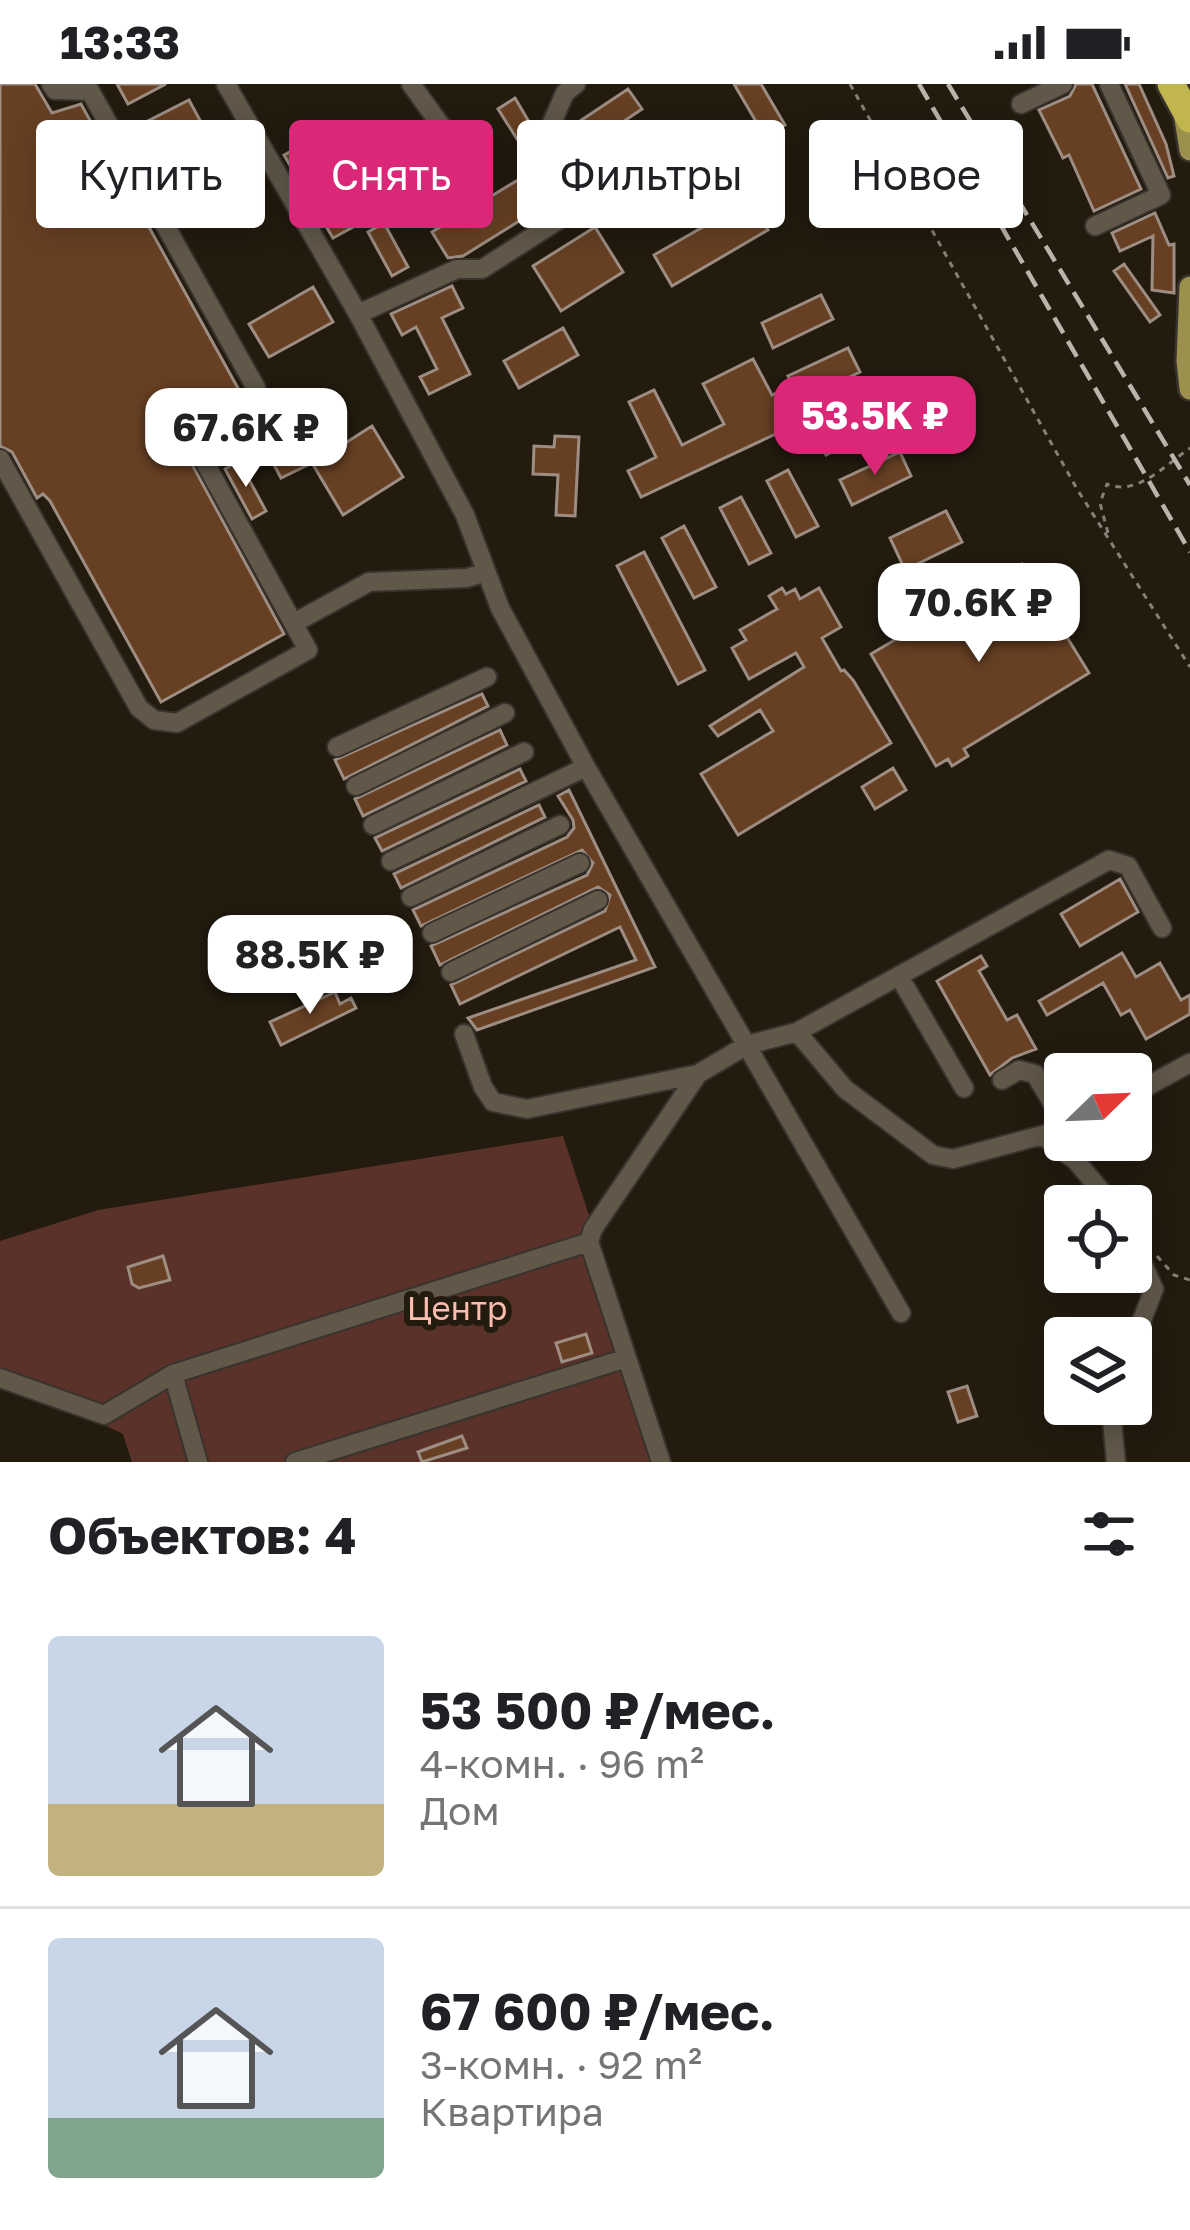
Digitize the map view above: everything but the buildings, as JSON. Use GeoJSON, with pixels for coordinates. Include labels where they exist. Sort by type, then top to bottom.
{"type":"FeatureCollection","features":[{"type":"Feature","properties":{"kind":"main road"},"geometry":{"type":"LineString","coordinates":[[1181,103],[1190,150]]}},
{"type":"Feature","properties":{"kind":"main road"},"geometry":{"type":"LineString","coordinates":[[1190,286],[1186,361],[1190,389]]}},
{"type":"Feature","properties":{"kind":"street"},"geometry":{"type":"LineString","coordinates":[[0,459],[139,708],[154,720],[178,723],[308,650],[203,459],[241,425],[256,388],[90,91],[55,91],[51,84]]}},
{"type":"Feature","properties":{"kind":"street"},"geometry":{"type":"LineString","coordinates":[[226,84],[358,314],[465,515],[500,608],[586,767],[901,1313]]}},
{"type":"Feature","properties":{"kind":"street"},"geometry":{"type":"LineString","coordinates":[[411,84],[437,120]]}},
{"type":"Feature","properties":{"kind":"street"},"geometry":{"type":"LineString","coordinates":[[358,314],[457,269],[482,269],[581,205],[583,183],[550,125],[565,93],[576,84]]}},
{"type":"Feature","properties":{"kind":"street"},"geometry":{"type":"LineString","coordinates":[[1021,104],[1064,84]]}},
{"type":"Feature","properties":{"kind":"street"},"geometry":{"type":"LineString","coordinates":[[1095,226],[1161,195],[1109,84]]}},
{"type":"Feature","properties":{"kind":"street"},"geometry":{"type":"LineString","coordinates":[[294,623],[369,582],[467,578],[486,572]]}},
{"type":"Feature","properties":{"kind":"street"},"geometry":{"type":"LineString","coordinates":[[337,746],[487,677]]}},
{"type":"Feature","properties":{"kind":"street"},"geometry":{"type":"LineString","coordinates":[[356,786],[505,713]]}},
{"type":"Feature","properties":{"kind":"street"},"geometry":{"type":"LineString","coordinates":[[373,825],[524,752]]}},
{"type":"Feature","properties":{"kind":"street"},"geometry":{"type":"LineString","coordinates":[[391,861],[586,767]]}},
{"type":"Feature","properties":{"kind":"street"},"geometry":{"type":"LineString","coordinates":[[411,897],[560,825]]}},
{"type":"Feature","properties":{"kind":"street"},"geometry":{"type":"LineString","coordinates":[[464,1034],[482,1087],[493,1102],[527,1109],[698,1074],[747,1046],[797,1032],[1109,860],[1128,866],[1162,928]]}},
{"type":"Feature","properties":{"kind":"street"},"geometry":{"type":"LineString","coordinates":[[431,933],[580,863]]}},
{"type":"Feature","properties":{"kind":"street"},"geometry":{"type":"LineString","coordinates":[[451,971],[598,901]]}},
{"type":"Feature","properties":{"kind":"street"},"geometry":{"type":"LineString","coordinates":[[899,976],[964,1088]]}},
{"type":"Feature","properties":{"kind":"street"},"geometry":{"type":"LineString","coordinates":[[797,1032],[844,1089],[933,1155],[953,1159],[1044,1134]]}},
{"type":"Feature","properties":{"kind":"street"},"geometry":{"type":"LineString","coordinates":[[1152,1084],[1190,1063]]}},
{"type":"Feature","properties":{"kind":"street"},"geometry":{"type":"LineString","coordinates":[[1002,1080],[1019,1070],[1035,1074],[1044,1089]]}},
{"type":"Feature","properties":{"kind":"street"},"geometry":{"type":"LineString","coordinates":[[662,1462],[589,1242],[593,1229],[698,1074]]}},
{"type":"Feature","properties":{"kind":"street"},"geometry":{"type":"LineString","coordinates":[[1076,1161],[1096,1185]]}},
{"type":"Feature","properties":{"kind":"street"},"geometry":{"type":"LineString","coordinates":[[0,1378],[104,1415],[173,1374],[589,1242]]}},
{"type":"Feature","properties":{"kind":"street"},"geometry":{"type":"LineString","coordinates":[[1143,1317],[1152,1283]]}},
{"type":"Feature","properties":{"kind":"street"},"geometry":{"type":"LineString","coordinates":[[296,1462],[627,1358]]}},
{"type":"Feature","properties":{"kind":"street"},"geometry":{"type":"LineString","coordinates":[[173,1374],[199,1462]]}},
{"type":"Feature","properties":{"kind":"street"},"geometry":{"type":"LineString","coordinates":[[1112,1425],[1116,1462]]}},
{"type":"Feature","properties":{"kind":"path"},"geometry":{"type":"LineString","coordinates":[[850,84],[972,305],[1190,667]]}},
{"type":"Feature","properties":{"kind":"path"},"geometry":{"type":"LineString","coordinates":[[1110,540],[1100,503],[1106,484],[1118,489],[1138,484],[1190,448]]}},
{"type":"Feature","properties":{"kind":"path"},"geometry":{"type":"LineString","coordinates":[[1152,1254],[1174,1275],[1190,1280]]}},
{"type":"Feature","properties":{"kind":"green space","name":"Центр"},"geometry":{"type":"Polygon","coordinates":[[[563,1136],[670,1462],[132,1462],[123,1434],[0,1376],[0,1241],[98,1210],[563,1136]]]}},
{"type":"Feature","properties":{"kind":"railway"},"geometry":{"type":"LineString","coordinates":[[919,84],[1190,552]]}},
{"type":"Feature","properties":{"kind":"railway"},"geometry":{"type":"LineString","coordinates":[[948,84],[1190,485]]}}]}
